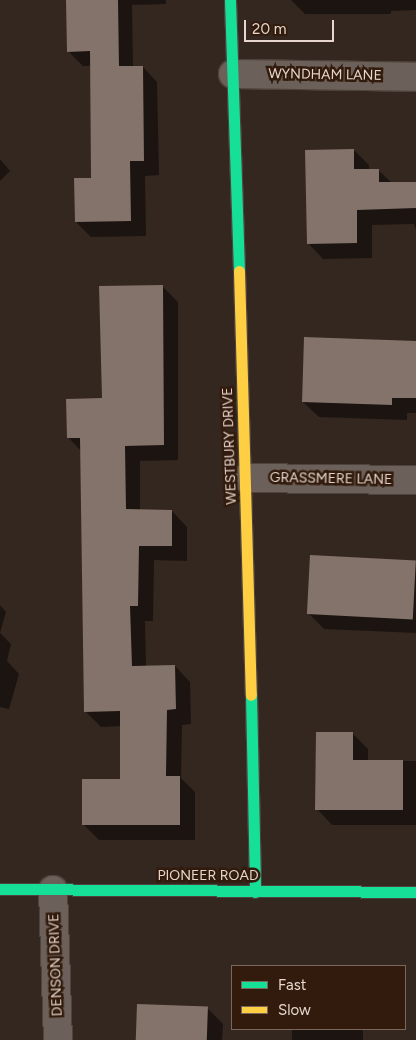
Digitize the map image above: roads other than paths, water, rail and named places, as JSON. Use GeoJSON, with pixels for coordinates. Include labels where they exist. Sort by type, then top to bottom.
{"type":"FeatureCollection","features":[{"type":"Feature","properties":{"kind":"street","name":"WESTBURY DRIVE"},"geometry":{"type":"LineString","coordinates":[[230,0],[246,478],[255,892]]}},
{"type":"Feature","properties":{"kind":"street","name":"WYNDHAM LANE"},"geometry":{"type":"LineString","coordinates":[[233,74],[416,77]]}},
{"type":"Feature","properties":{"kind":"street","name":"GRASSMERE LANE"},"geometry":{"type":"LineString","coordinates":[[246,478],[416,480]]}},
{"type":"Feature","properties":{"kind":"street","name":"PIONEER ROAD"},"geometry":{"type":"LineString","coordinates":[[0,890],[416,892]]}},
{"type":"Feature","properties":{"kind":"street","name":"DENSON DRIVE"},"geometry":{"type":"LineString","coordinates":[[53,890],[58,1040]]}}]}
